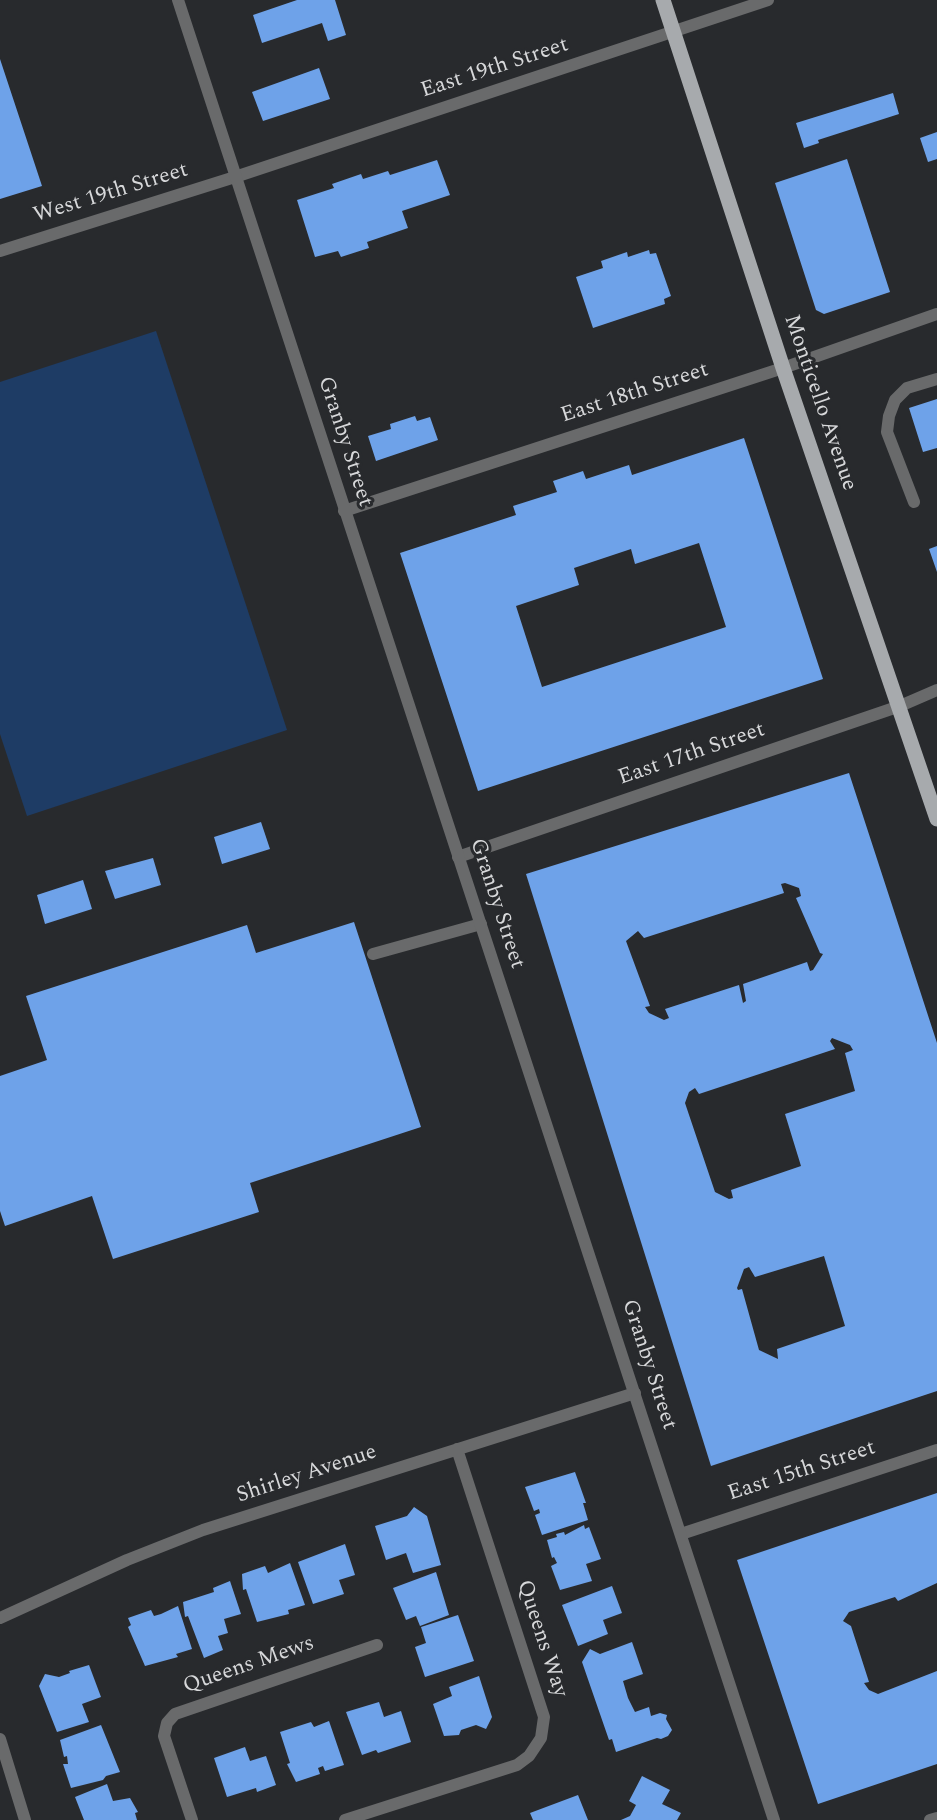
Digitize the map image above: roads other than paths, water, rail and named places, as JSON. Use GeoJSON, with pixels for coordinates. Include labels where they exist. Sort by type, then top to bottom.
{"type":"FeatureCollection","features":[{"type":"Feature","properties":{"kind":"main road","name":"Monticello Avenue"},"geometry":{"type":"LineString","coordinates":[[663,0],[783,368],[937,819]]}},
{"type":"Feature","properties":{"kind":"street","name":"Granby Street"},"geometry":{"type":"LineString","coordinates":[[178,0],[774,1820]]}},
{"type":"Feature","properties":{"kind":"street","name":"East 19th Street"},"geometry":{"type":"LineString","coordinates":[[235,177],[768,0]]}},
{"type":"Feature","properties":{"kind":"street","name":"West 19th Street"},"geometry":{"type":"LineString","coordinates":[[0,251],[235,177]]}},
{"type":"Feature","properties":{"kind":"street","name":"East 18th Street"},"geometry":{"type":"LineString","coordinates":[[344,511],[783,368],[937,314]]}},
{"type":"Feature","properties":{"kind":"street"},"geometry":{"type":"LineString","coordinates":[[914,502],[887,432],[888,416],[895,400],[907,388],[937,379]]}},
{"type":"Feature","properties":{"kind":"street","name":"East 17th Street"},"geometry":{"type":"LineString","coordinates":[[458,857],[900,706],[937,690]]}},
{"type":"Feature","properties":{"kind":"street"},"geometry":{"type":"LineString","coordinates":[[373,954],[481,924]]}},
{"type":"Feature","properties":{"kind":"street","name":"Shirley Avenue"},"geometry":{"type":"LineString","coordinates":[[0,1618],[127,1560],[203,1530],[635,1393]]}},
{"type":"Feature","properties":{"kind":"street","name":"Queens Way"},"geometry":{"type":"LineString","coordinates":[[352,1819],[517,1765],[529,1756],[541,1738],[544,1716],[457,1449]]}},
{"type":"Feature","properties":{"kind":"street","name":"East 15th Street"},"geometry":{"type":"LineString","coordinates":[[681,1534],[937,1450]]}},
{"type":"Feature","properties":{"kind":"street","name":"Queens Mews"},"geometry":{"type":"LineString","coordinates":[[192,1820],[164,1736],[166,1723],[175,1714],[377,1645]]}},
{"type":"Feature","properties":{"kind":"street"},"geometry":{"type":"LineString","coordinates":[[0,1739],[25,1820]]}},
{"type":"Feature","properties":{"kind":"street"},"geometry":{"type":"LineString","coordinates":[[930,1820],[937,1818]]}}]}
